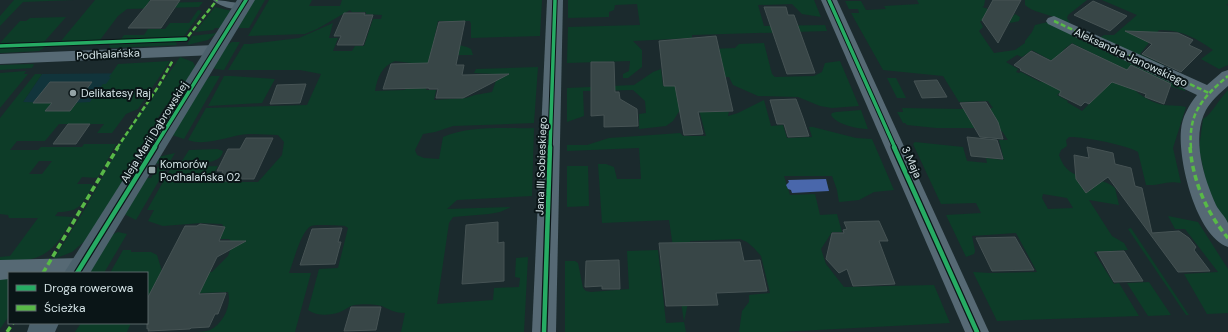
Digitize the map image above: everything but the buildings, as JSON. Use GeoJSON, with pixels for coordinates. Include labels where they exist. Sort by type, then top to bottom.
{"type":"FeatureCollection","features":[{"type":"Feature","properties":{"kind":"street","name":"Jana III Sobieskiego"},"geometry":{"type":"LineString","coordinates":[[544,332],[555,0]]}},
{"type":"Feature","properties":{"kind":"street","name":"3 Maja"},"geometry":{"type":"LineString","coordinates":[[829,0],[977,332]]}},
{"type":"Feature","properties":{"kind":"street","name":"Aleja Marii Dąbrowskiej"},"geometry":{"type":"LineString","coordinates":[[78,270],[245,3]]}},
{"type":"Feature","properties":{"kind":"street","name":"Aleksandra Janowskiego"},"geometry":{"type":"LineString","coordinates":[[1054,21],[1209,93]]}},
{"type":"Feature","properties":{"kind":"street","name":"Podhalańska"},"geometry":{"type":"LineString","coordinates":[[0,59],[215,50]]}},
{"type":"Feature","properties":{"kind":"street"},"geometry":{"type":"LineString","coordinates":[[1228,76],[1209,93],[1193,119],[1190,134],[1191,156],[1206,207],[1213,219],[1228,238]]}},
{"type":"Feature","properties":{"kind":"street"},"geometry":{"type":"LineString","coordinates":[[0,270],[78,270]]}},
{"type":"Feature","properties":{"kind":"lane"},"geometry":{"type":"LineString","coordinates":[[216,0],[226,5],[245,3]]}},
{"type":"Feature","properties":{"kind":"shaded area"},"geometry":{"type":"Polygon","coordinates":[[[153,73],[126,114],[13,114],[42,74],[153,73]]]}},
{"type":"Feature","properties":{"kind":"green space"},"geometry":{"type":"Polygon","coordinates":[[[14,0],[74,0],[23,2],[0,26],[0,16],[14,0]]]}},
{"type":"Feature","properties":{"kind":"green space"},"geometry":{"type":"Polygon","coordinates":[[[95,0],[150,0],[148,3],[203,2],[199,7],[127,9],[118,16],[100,40],[61,41],[95,0]]]}},
{"type":"Feature","properties":{"kind":"green space"},"geometry":{"type":"Polygon","coordinates":[[[254,0],[265,0],[249,28],[237,28],[254,0]]]}},
{"type":"Feature","properties":{"kind":"green space"},"geometry":{"type":"Polygon","coordinates":[[[269,0],[312,0],[309,6],[340,6],[342,0],[542,0],[540,36],[471,38],[470,21],[438,21],[434,39],[467,47],[471,49],[473,55],[447,55],[429,73],[426,90],[436,90],[434,100],[466,98],[492,92],[497,78],[494,74],[474,73],[476,69],[538,67],[534,123],[453,126],[423,134],[415,150],[417,155],[424,158],[439,159],[443,137],[454,133],[488,128],[534,128],[532,196],[457,200],[447,209],[511,207],[500,212],[489,214],[453,217],[449,223],[437,304],[493,300],[494,288],[519,287],[520,278],[515,277],[516,258],[528,257],[524,332],[401,332],[405,313],[395,312],[382,306],[368,304],[354,305],[340,312],[327,315],[308,310],[319,269],[338,268],[348,228],[345,226],[314,225],[307,229],[301,240],[289,273],[311,273],[295,332],[203,332],[215,327],[222,319],[229,303],[228,292],[148,295],[148,272],[111,272],[123,250],[131,250],[131,252],[151,252],[157,255],[162,271],[171,273],[212,272],[228,256],[233,243],[229,239],[219,239],[224,227],[222,224],[201,223],[163,226],[148,221],[154,210],[147,210],[171,168],[218,166],[209,182],[258,182],[282,155],[284,142],[278,135],[249,134],[203,142],[188,140],[206,108],[307,105],[321,74],[300,70],[228,70],[244,44],[299,38],[333,23],[329,38],[338,38],[333,51],[352,51],[355,46],[364,46],[373,19],[381,19],[382,15],[366,14],[366,12],[352,12],[350,10],[317,29],[305,34],[248,36],[269,0]],[[395,61],[390,63],[383,69],[375,91],[405,90],[411,63],[395,61]]]}},
{"type":"Feature","properties":{"kind":"green space"},"geometry":{"type":"Polygon","coordinates":[[[568,0],[814,0],[821,17],[802,14],[792,4],[758,5],[764,26],[825,25],[827,31],[692,35],[692,38],[633,41],[642,50],[642,67],[628,78],[623,78],[623,74],[629,71],[630,61],[567,63],[568,27],[640,25],[637,4],[615,5],[614,10],[609,12],[609,17],[568,18],[568,0]]]}},
{"type":"Feature","properties":{"kind":"green space"},"geometry":{"type":"Polygon","coordinates":[[[917,0],[985,0],[984,6],[982,7],[1012,17],[1015,14],[1020,17],[1019,21],[1009,23],[980,21],[983,27],[979,31],[994,53],[1015,50],[1025,43],[1035,25],[1048,22],[1185,86],[1185,91],[1118,70],[1110,62],[1072,43],[1063,50],[1078,58],[1065,68],[1032,50],[1022,57],[1017,55],[1006,62],[1018,69],[1016,72],[1021,72],[1040,82],[1042,81],[1065,92],[1062,95],[1059,93],[1057,95],[1082,111],[1117,72],[1132,88],[1144,97],[1164,105],[1186,107],[1173,148],[1181,183],[1171,182],[1146,185],[1138,152],[1115,144],[1069,137],[1066,140],[1067,146],[1061,150],[1059,155],[1069,171],[1076,175],[1100,180],[1115,188],[1119,205],[1089,200],[1112,236],[1124,243],[1128,250],[1094,252],[1114,284],[1119,283],[1139,316],[997,321],[973,272],[1037,272],[1016,233],[972,236],[975,251],[974,254],[966,257],[946,215],[981,213],[976,203],[941,204],[913,144],[915,142],[963,147],[967,161],[987,163],[986,158],[1004,160],[999,140],[1008,140],[1002,131],[974,128],[936,128],[907,125],[903,123],[897,112],[903,112],[902,108],[993,108],[988,101],[959,102],[943,76],[883,70],[851,13],[859,13],[858,9],[849,9],[845,1],[861,1],[866,10],[886,9],[884,6],[919,4],[917,0]],[[1043,194],[1042,198],[1048,209],[1073,208],[1067,198],[1043,194]]]}},
{"type":"Feature","properties":{"kind":"green space"},"geometry":{"type":"Polygon","coordinates":[[[1025,0],[1087,0],[1068,15],[1067,18],[1070,23],[1030,9],[1025,5],[1025,0]]]}},
{"type":"Feature","properties":{"kind":"green space"},"geometry":{"type":"Polygon","coordinates":[[[1102,0],[1228,0],[1228,4],[1226,4],[1228,6],[1228,65],[1219,69],[1201,59],[1213,50],[1188,35],[1174,31],[1159,30],[1140,54],[1173,70],[1171,72],[1099,38],[1104,35],[1114,35],[1137,15],[1102,0]]]}},
{"type":"Feature","properties":{"kind":"green space"},"geometry":{"type":"Polygon","coordinates":[[[215,7],[232,11],[221,28],[195,32],[215,7]]]}},
{"type":"Feature","properties":{"kind":"green space"},"geometry":{"type":"Polygon","coordinates":[[[198,10],[202,11],[184,36],[121,39],[124,35],[144,35],[148,29],[165,29],[170,23],[189,23],[198,10]]]}},
{"type":"Feature","properties":{"kind":"green space"},"geometry":{"type":"Polygon","coordinates":[[[66,17],[44,42],[0,43],[20,21],[26,21],[30,18],[66,17]]]}},
{"type":"Feature","properties":{"kind":"green space"},"geometry":{"type":"Polygon","coordinates":[[[217,33],[208,40],[187,45],[192,36],[217,33]]]}},
{"type":"Feature","properties":{"kind":"green space"},"geometry":{"type":"Polygon","coordinates":[[[176,42],[177,45],[111,48],[109,46],[110,44],[176,42]]]}},
{"type":"Feature","properties":{"kind":"green space"},"geometry":{"type":"Polygon","coordinates":[[[232,42],[240,42],[224,70],[215,69],[214,67],[227,45],[232,42]]]}},
{"type":"Feature","properties":{"kind":"green space"},"geometry":{"type":"Polygon","coordinates":[[[764,43],[772,74],[775,77],[814,76],[822,72],[825,63],[840,61],[859,106],[832,108],[820,106],[798,97],[758,96],[733,85],[729,77],[708,77],[710,49],[735,48],[739,44],[764,43]]]}},
{"type":"Feature","properties":{"kind":"green space"},"geometry":{"type":"Polygon","coordinates":[[[45,47],[39,51],[0,53],[0,48],[45,47]]]}},
{"type":"Feature","properties":{"kind":"green space"},"geometry":{"type":"Polygon","coordinates":[[[180,57],[193,62],[195,66],[194,70],[171,105],[166,105],[158,118],[163,118],[86,240],[72,252],[54,259],[85,209],[121,143],[180,57]]]}},
{"type":"Feature","properties":{"kind":"green space"},"geometry":{"type":"Polygon","coordinates":[[[170,61],[138,109],[126,114],[112,133],[97,133],[104,124],[59,124],[45,141],[17,141],[10,150],[38,150],[41,147],[82,147],[84,144],[116,144],[98,177],[82,177],[77,184],[91,184],[93,186],[83,202],[72,210],[58,212],[55,216],[73,217],[64,233],[51,249],[37,257],[21,261],[0,262],[0,257],[10,256],[38,218],[9,218],[8,215],[0,214],[0,118],[35,74],[42,74],[23,102],[52,103],[45,111],[63,111],[70,103],[90,102],[103,84],[106,84],[118,64],[170,61]],[[39,161],[29,174],[42,174],[52,161],[39,161]]]}},
{"type":"Feature","properties":{"kind":"green space"},"geometry":{"type":"Polygon","coordinates":[[[0,65],[34,65],[32,68],[0,70],[0,65]]]}},
{"type":"Feature","properties":{"kind":"green space"},"geometry":{"type":"Polygon","coordinates":[[[661,69],[663,86],[702,86],[708,112],[729,111],[728,116],[738,113],[764,100],[771,126],[783,125],[787,138],[812,137],[809,127],[813,127],[856,138],[872,139],[894,190],[874,192],[859,200],[839,202],[832,176],[784,176],[790,195],[815,194],[820,215],[837,214],[842,232],[832,232],[821,249],[826,264],[844,287],[934,285],[950,323],[779,332],[739,332],[742,311],[749,302],[749,295],[770,293],[761,256],[747,242],[740,239],[690,241],[694,282],[684,322],[669,220],[602,223],[598,164],[606,164],[614,167],[617,179],[641,179],[639,148],[567,151],[567,145],[587,145],[609,138],[680,133],[683,136],[706,136],[699,110],[680,110],[673,121],[666,126],[639,129],[639,114],[646,113],[645,101],[633,90],[583,91],[584,116],[567,122],[567,88],[634,85],[653,72],[661,69]]]}},
{"type":"Feature","properties":{"kind":"green space"},"geometry":{"type":"Polygon","coordinates":[[[26,71],[24,74],[28,74],[0,108],[0,73],[26,71]]]}},
{"type":"Feature","properties":{"kind":"green space"},"geometry":{"type":"Polygon","coordinates":[[[211,76],[220,76],[184,139],[172,135],[206,80],[211,76]]]}},
{"type":"Feature","properties":{"kind":"green space"},"geometry":{"type":"Polygon","coordinates":[[[224,76],[275,79],[262,103],[208,106],[224,76]]]}},
{"type":"Feature","properties":{"kind":"green space"},"geometry":{"type":"Polygon","coordinates":[[[887,78],[896,78],[906,98],[897,98],[887,78]]]}},
{"type":"Feature","properties":{"kind":"green space"},"geometry":{"type":"Polygon","coordinates":[[[1228,90],[1228,231],[1207,186],[1199,149],[1203,119],[1209,114],[1228,90]]]}},
{"type":"Feature","properties":{"kind":"green space"},"geometry":{"type":"Polygon","coordinates":[[[861,110],[868,129],[843,124],[831,115],[832,113],[836,112],[861,110]]]}},
{"type":"Feature","properties":{"kind":"green space"},"geometry":{"type":"Polygon","coordinates":[[[217,149],[223,151],[221,156],[217,159],[205,163],[180,164],[189,150],[217,149]]]}},
{"type":"Feature","properties":{"kind":"green space"},"geometry":{"type":"Polygon","coordinates":[[[175,153],[136,220],[124,214],[145,178],[151,178],[160,164],[155,163],[158,157],[175,153]]]}},
{"type":"Feature","properties":{"kind":"green space"},"geometry":{"type":"Polygon","coordinates":[[[567,166],[588,166],[589,206],[567,207],[567,166]]]}},
{"type":"Feature","properties":{"kind":"green space"},"geometry":{"type":"Polygon","coordinates":[[[1168,216],[1198,222],[1228,269],[1228,313],[1207,314],[1184,274],[1218,272],[1185,229],[1175,229],[1168,216]]]}},
{"type":"Feature","properties":{"kind":"green space"},"geometry":{"type":"Polygon","coordinates":[[[1131,228],[1189,315],[1186,315],[1128,229],[1131,228]]]}},
{"type":"Feature","properties":{"kind":"green space"},"geometry":{"type":"Polygon","coordinates":[[[118,232],[127,234],[105,272],[88,272],[111,235],[118,232]]]}},
{"type":"Feature","properties":{"kind":"green space"},"geometry":{"type":"Polygon","coordinates":[[[658,250],[666,323],[684,322],[686,332],[565,332],[565,261],[575,261],[578,263],[583,288],[586,291],[591,292],[629,289],[627,251],[658,250]]]}},
{"type":"Feature","properties":{"kind":"green space"},"geometry":{"type":"Polygon","coordinates":[[[0,277],[8,277],[8,317],[0,329],[0,277]]]}},
{"type":"Feature","properties":{"kind":"green space"},"geometry":{"type":"Polygon","coordinates":[[[1149,282],[1171,315],[1148,316],[1127,283],[1149,282]]]}},
{"type":"Feature","properties":{"kind":"green space"},"geometry":{"type":"Polygon","coordinates":[[[80,324],[131,324],[127,332],[75,332],[80,324]]]}},
{"type":"Feature","properties":{"kind":"water"},"geometry":{"type":"Polygon","coordinates":[[[826,179],[829,191],[792,193],[786,185],[789,182],[788,180],[826,179]]]}},
{"type":"Feature","properties":{"kind":"marked path"},"geometry":{"type":"LineString","coordinates":[[182,39],[186,39],[217,0]]}},
{"type":"Feature","properties":{"kind":"marked path"},"geometry":{"type":"LineString","coordinates":[[1054,21],[1209,93]]}},
{"type":"Feature","properties":{"kind":"marked path"},"geometry":{"type":"LineString","coordinates":[[44,272],[120,143],[158,87],[173,60]]}},
{"type":"Feature","properties":{"kind":"marked path"},"geometry":{"type":"LineString","coordinates":[[1228,76],[1217,85],[1199,106],[1193,118],[1190,142],[1193,168],[1201,194],[1213,219],[1228,238]]}},
{"type":"Feature","properties":{"kind":"marked path"},"geometry":{"type":"LineString","coordinates":[[7,332],[12,324]]}},
{"type":"Feature","properties":{"kind":"cycle path"},"geometry":{"type":"LineString","coordinates":[[78,272],[246,0]]}},
{"type":"Feature","properties":{"kind":"cycle path"},"geometry":{"type":"LineString","coordinates":[[544,332],[555,0]]}},
{"type":"Feature","properties":{"kind":"cycle path"},"geometry":{"type":"LineString","coordinates":[[829,0],[977,332]]}},
{"type":"Feature","properties":{"kind":"cycle path"},"geometry":{"type":"LineString","coordinates":[[0,46],[186,39]]}},
{"type":"Feature","properties":{"kind":"place","name":"Delikatesy Raj"},"geometry":{"type":"Point","coordinates":[73,93]}},
{"type":"Feature","properties":{"kind":"place","name":"Komorów Podhalańska 02"},"geometry":{"type":"Point","coordinates":[152,170]}}]}
